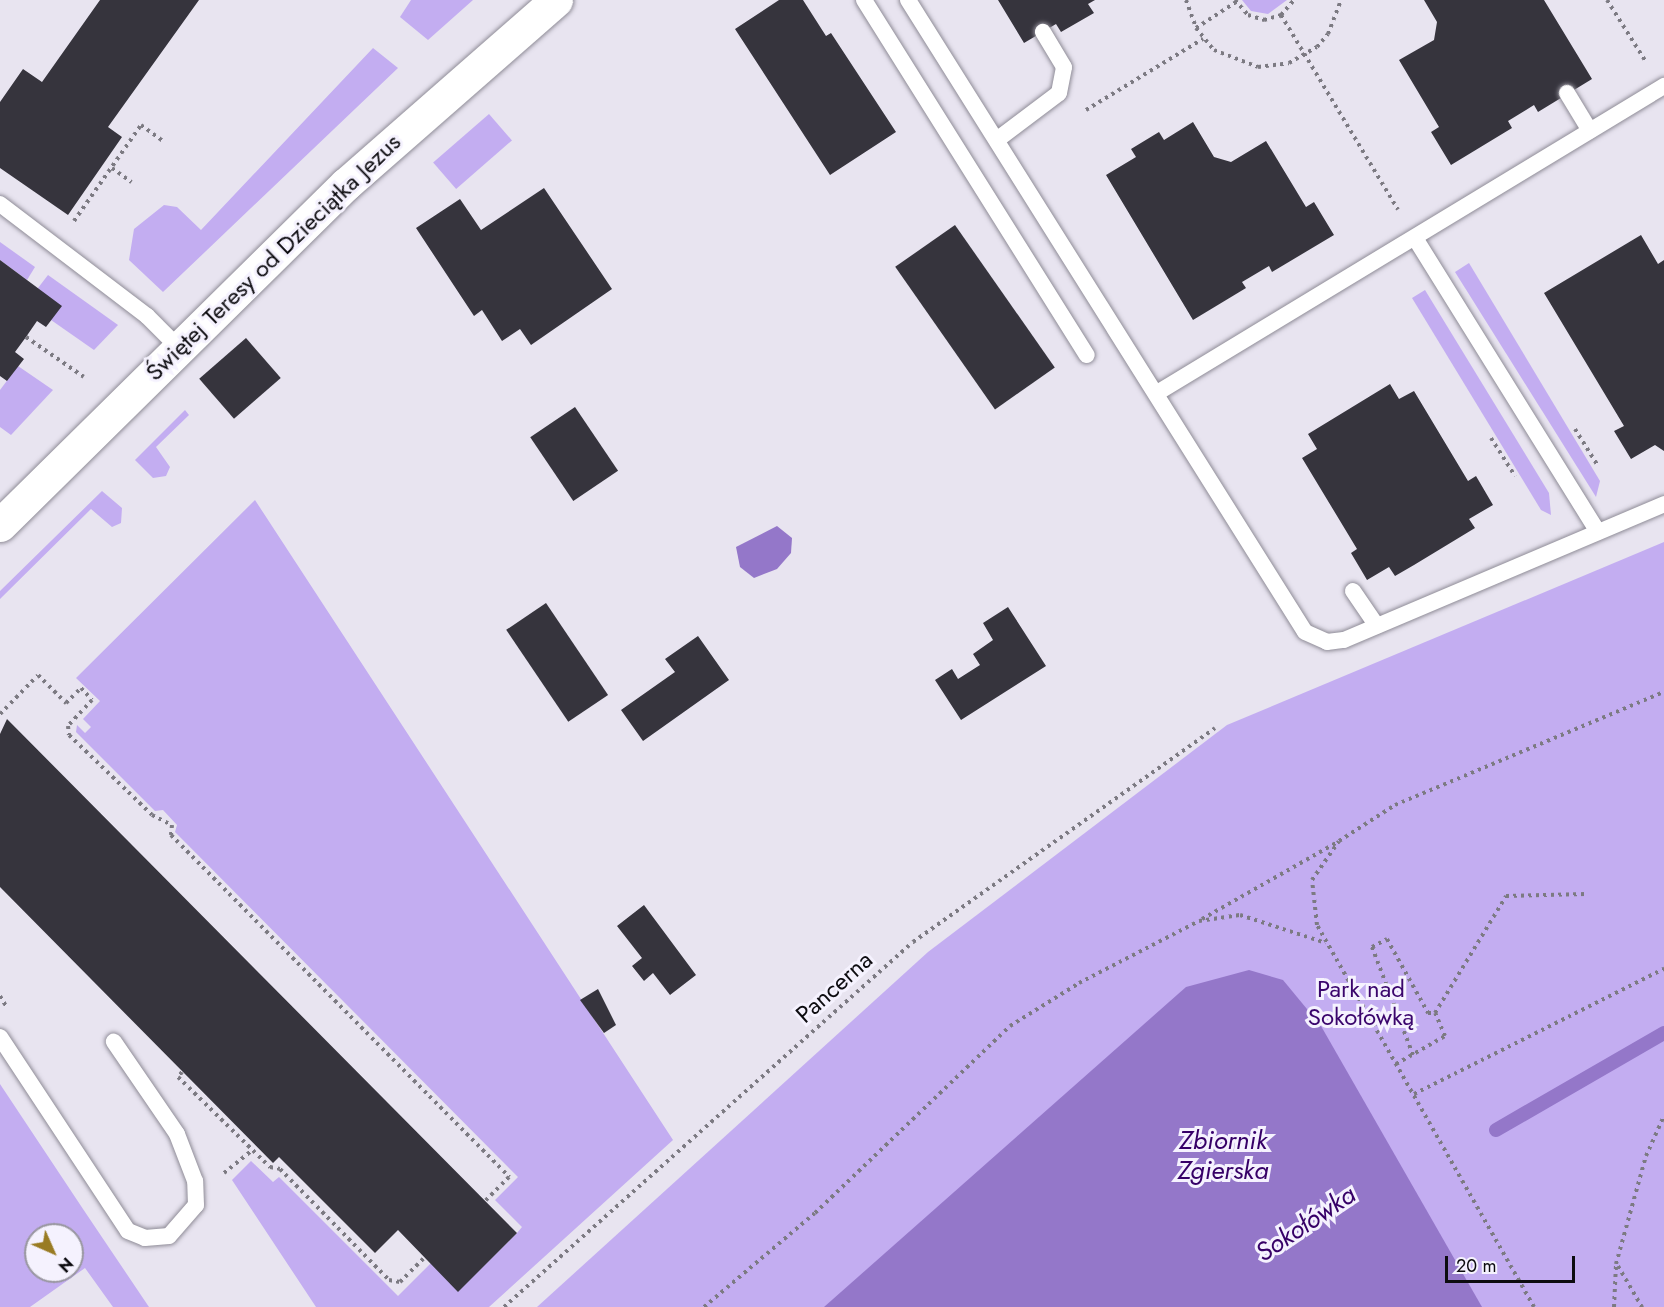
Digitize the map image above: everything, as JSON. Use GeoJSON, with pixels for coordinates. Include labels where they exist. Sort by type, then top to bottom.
{"type":"FeatureCollection","features":[{"type":"Feature","properties":{"kind":"street","name":"Świętej Teresy od Dzieciątka Jezus"},"geometry":{"type":"LineString","coordinates":[[0,525],[346,183],[556,0]]}},
{"type":"Feature","properties":{"kind":"lane"},"geometry":{"type":"LineString","coordinates":[[864,0],[1087,355]]}},
{"type":"Feature","properties":{"kind":"lane"},"geometry":{"type":"LineString","coordinates":[[908,0],[998,139],[1305,632],[1327,642],[1344,640],[1664,504]]}},
{"type":"Feature","properties":{"kind":"lane"},"geometry":{"type":"LineString","coordinates":[[998,139],[1059,93],[1064,67],[1042,32]]}},
{"type":"Feature","properties":{"kind":"lane"},"geometry":{"type":"LineString","coordinates":[[1157,393],[1664,86]]}},
{"type":"Feature","properties":{"kind":"lane"},"geometry":{"type":"LineString","coordinates":[[1567,93],[1590,131]]}},
{"type":"Feature","properties":{"kind":"lane"},"geometry":{"type":"LineString","coordinates":[[0,204],[147,316],[179,348]]}},
{"type":"Feature","properties":{"kind":"lane"},"geometry":{"type":"LineString","coordinates":[[1415,238],[1598,532]]}},
{"type":"Feature","properties":{"kind":"lane"},"geometry":{"type":"LineString","coordinates":[[1353,591],[1377,626]]}},
{"type":"Feature","properties":{"kind":"lane"},"geometry":{"type":"LineString","coordinates":[[0,1037],[128,1231],[145,1239],[169,1236],[196,1205],[195,1180],[177,1134],[114,1042]]}},
{"type":"Feature","properties":{"kind":"path"},"geometry":{"type":"LineString","coordinates":[[1186,0],[1196,28],[1203,39],[1242,65],[1274,67],[1304,57],[1329,34],[1341,0]]}},
{"type":"Feature","properties":{"kind":"path"},"geometry":{"type":"LineString","coordinates":[[1196,28],[1236,1],[1256,18],[1281,15],[1294,0]]}},
{"type":"Feature","properties":{"kind":"path"},"geometry":{"type":"LineString","coordinates":[[1607,0],[1630,37]]}},
{"type":"Feature","properties":{"kind":"path"},"geometry":{"type":"LineString","coordinates":[[1281,15],[1304,57],[1415,238]]}},
{"type":"Feature","properties":{"kind":"path"},"geometry":{"type":"LineString","coordinates":[[1081,114],[1203,39]]}},
{"type":"Feature","properties":{"kind":"path"},"geometry":{"type":"LineString","coordinates":[[75,220],[141,125],[162,140]]}},
{"type":"Feature","properties":{"kind":"path"},"geometry":{"type":"LineString","coordinates":[[112,168],[131,182]]}},
{"type":"Feature","properties":{"kind":"path"},"geometry":{"type":"LineString","coordinates":[[26,337],[84,378]]}},
{"type":"Feature","properties":{"kind":"path"},"geometry":{"type":"LineString","coordinates":[[1575,429],[1598,466]]}},
{"type":"Feature","properties":{"kind":"path"},"geometry":{"type":"LineString","coordinates":[[1491,438],[1515,477]]}},
{"type":"Feature","properties":{"kind":"path"},"geometry":{"type":"LineString","coordinates":[[0,714],[38,675],[66,703],[81,688],[93,700],[68,726],[69,735],[152,815],[172,825],[171,835],[509,1177],[486,1200]]}},
{"type":"Feature","properties":{"kind":"path"},"geometry":{"type":"LineString","coordinates":[[704,1307],[814,1213],[1010,1026],[1162,935],[1199,921],[1339,841],[1395,805],[1664,692]]}},
{"type":"Feature","properties":{"kind":"path","name":"Pancerna"},"geometry":{"type":"LineString","coordinates":[[504,1307],[913,942],[1215,728]]}},
{"type":"Feature","properties":{"kind":"path"},"geometry":{"type":"LineString","coordinates":[[1339,841],[1312,880],[1317,925],[1534,1307]]}},
{"type":"Feature","properties":{"kind":"path"},"geometry":{"type":"LineString","coordinates":[[1435,1013],[1506,896],[1586,894]]}},
{"type":"Feature","properties":{"kind":"path"},"geometry":{"type":"LineString","coordinates":[[1199,921],[1240,915],[1327,943]]}},
{"type":"Feature","properties":{"kind":"path"},"geometry":{"type":"LineString","coordinates":[[1413,1055],[1372,947],[1387,939],[1428,1013],[1435,1013]]}},
{"type":"Feature","properties":{"kind":"path"},"geometry":{"type":"LineString","coordinates":[[1414,1094],[1664,969]]}},
{"type":"Feature","properties":{"kind":"path"},"geometry":{"type":"LineString","coordinates":[[1396,1064],[1445,1036],[1435,1013]]}},
{"type":"Feature","properties":{"kind":"path"},"geometry":{"type":"LineString","coordinates":[[182,1072],[178,1077],[270,1167],[280,1169],[389,1281],[400,1282],[425,1257]]}},
{"type":"Feature","properties":{"kind":"path"},"geometry":{"type":"LineString","coordinates":[[1614,1307],[1616,1264],[1646,1156],[1664,1116]]}},
{"type":"Feature","properties":{"kind":"path"},"geometry":{"type":"LineString","coordinates":[[1616,1264],[1642,1307]]}},
{"type":"Feature","properties":{"kind":"green space"},"geometry":{"type":"Polygon","coordinates":[[[411,0],[473,0],[428,40],[400,17],[411,0]]]}},
{"type":"Feature","properties":{"kind":"green space"},"geometry":{"type":"Polygon","coordinates":[[[1242,0],[1287,0],[1268,14],[1251,11],[1242,0]]]}},
{"type":"Feature","properties":{"kind":"green space"},"geometry":{"type":"Polygon","coordinates":[[[373,48],[398,68],[163,292],[129,260],[134,229],[164,205],[177,207],[201,230],[373,48]]]}},
{"type":"Feature","properties":{"kind":"green space"},"geometry":{"type":"Polygon","coordinates":[[[489,114],[512,140],[456,189],[433,163],[489,114]]]}},
{"type":"Feature","properties":{"kind":"green space"},"geometry":{"type":"Polygon","coordinates":[[[0,242],[35,267],[27,280],[0,260],[0,242]]]}},
{"type":"Feature","properties":{"kind":"green space"},"geometry":{"type":"Polygon","coordinates":[[[1469,263],[1600,481],[1596,497],[1455,272],[1469,263]]]}},
{"type":"Feature","properties":{"kind":"green space"},"geometry":{"type":"Polygon","coordinates":[[[48,275],[118,325],[94,350],[51,320],[38,288],[48,275]]]}},
{"type":"Feature","properties":{"kind":"green space"},"geometry":{"type":"Polygon","coordinates":[[[1425,290],[1549,493],[1551,515],[1541,510],[1412,298],[1425,290]]]}},
{"type":"Feature","properties":{"kind":"green space"},"geometry":{"type":"Polygon","coordinates":[[[18,366],[53,390],[11,435],[0,427],[0,390],[18,366]]]}},
{"type":"Feature","properties":{"kind":"green space"},"geometry":{"type":"Polygon","coordinates":[[[185,410],[189,415],[156,447],[170,467],[166,476],[153,478],[135,460],[185,410]]]}},
{"type":"Feature","properties":{"kind":"green space"},"geometry":{"type":"Polygon","coordinates":[[[102,491],[122,508],[121,523],[112,527],[91,509],[0,599],[0,591],[102,491]]]}},
{"type":"Feature","properties":{"kind":"green space"},"geometry":{"type":"Polygon","coordinates":[[[255,500],[673,1140],[489,1307],[316,1307],[232,1180],[251,1161],[273,1182],[279,1177],[398,1296],[431,1263],[458,1291],[517,1233],[522,1227],[495,1200],[518,1177],[175,832],[177,825],[163,810],[155,811],[76,732],[77,725],[85,733],[91,727],[83,719],[100,701],[76,678],[255,500]]]}},
{"type":"Feature","properties":{"kind":"green space","name":"Park nad Sokołówką"},"geometry":{"type":"Polygon","coordinates":[[[1664,542],[1664,1307],[537,1307],[928,952],[1227,725],[1664,542]]]}},
{"type":"Feature","properties":{"kind":"green space"},"geometry":{"type":"Polygon","coordinates":[[[0,1084],[149,1307],[113,1307],[84,1269],[84,1223],[24,1223],[24,1283],[64,1283],[30,1307],[0,1307],[0,1084]]]}},
{"type":"Feature","properties":{"kind":"water"},"geometry":{"type":"Polygon","coordinates":[[[777,526],[792,538],[791,553],[777,569],[754,578],[740,567],[736,547],[777,526]]]}},
{"type":"Feature","properties":{"kind":"water","name":"Zbiornik Zgierska"},"geometry":{"type":"Polygon","coordinates":[[[1249,970],[1283,980],[1321,1026],[1482,1307],[824,1307],[1186,987],[1249,970]]]}},
{"type":"Feature","properties":{"kind":"building"},"geometry":{"type":"Polygon","coordinates":[[[100,0],[199,0],[108,127],[122,137],[68,215],[0,168],[0,102],[23,69],[42,82],[100,0]]]}},
{"type":"Feature","properties":{"kind":"building"},"geometry":{"type":"Polygon","coordinates":[[[779,0],[803,0],[826,36],[831,33],[896,132],[830,175],[735,29],[779,0]]]}},
{"type":"Feature","properties":{"kind":"building"},"geometry":{"type":"Polygon","coordinates":[[[998,0],[1095,0],[1088,4],[1094,13],[1061,32],[1056,24],[1024,43],[998,0]]]}},
{"type":"Feature","properties":{"kind":"building"},"geometry":{"type":"Polygon","coordinates":[[[1424,0],[1544,0],[1592,79],[1538,112],[1534,105],[1508,121],[1512,128],[1451,165],[1431,132],[1439,127],[1399,60],[1434,40],[1437,22],[1424,0]]]}},
{"type":"Feature","properties":{"kind":"building"},"geometry":{"type":"Polygon","coordinates":[[[1193,122],[1214,157],[1231,162],[1266,141],[1306,207],[1314,202],[1334,235],[1272,272],[1269,266],[1242,282],[1246,288],[1193,320],[1106,175],[1136,157],[1131,149],[1159,132],[1164,140],[1193,122]]]}},
{"type":"Feature","properties":{"kind":"building"},"geometry":{"type":"Polygon","coordinates":[[[544,188],[612,289],[531,345],[520,329],[502,341],[482,310],[474,316],[416,228],[460,199],[481,230],[544,188]]]}},
{"type":"Feature","properties":{"kind":"building"},"geometry":{"type":"Polygon","coordinates":[[[955,225],[1055,368],[995,409],[895,267],[955,225]]]}},
{"type":"Feature","properties":{"kind":"building"},"geometry":{"type":"Polygon","coordinates":[[[1641,235],[1658,264],[1664,260],[1664,451],[1655,445],[1631,459],[1614,431],[1624,426],[1544,293],[1641,235]]]}},
{"type":"Feature","properties":{"kind":"building"},"geometry":{"type":"Polygon","coordinates":[[[0,260],[62,306],[46,327],[37,321],[15,352],[24,359],[7,381],[0,376],[0,260]]]}},
{"type":"Feature","properties":{"kind":"building"},"geometry":{"type":"Polygon","coordinates":[[[246,338],[281,378],[234,419],[199,379],[246,338]]]}},
{"type":"Feature","properties":{"kind":"building"},"geometry":{"type":"Polygon","coordinates":[[[1390,384],[1399,399],[1414,391],[1468,481],[1476,476],[1493,505],[1469,519],[1475,528],[1414,565],[1395,576],[1389,567],[1367,580],[1351,553],[1357,549],[1302,458],[1317,449],[1308,434],[1390,384]]]}},
{"type":"Feature","properties":{"kind":"building"},"geometry":{"type":"Polygon","coordinates":[[[575,407],[618,471],[573,501],[530,437],[575,407]]]}},
{"type":"Feature","properties":{"kind":"building"},"geometry":{"type":"Polygon","coordinates":[[[546,603],[608,695],[568,722],[506,630],[546,603]]]}},
{"type":"Feature","properties":{"kind":"building"},"geometry":{"type":"Polygon","coordinates":[[[1008,607],[1046,666],[961,720],[935,680],[952,669],[958,679],[980,665],[973,654],[993,640],[983,623],[1008,607]]]}},
{"type":"Feature","properties":{"kind":"building"},"geometry":{"type":"Polygon","coordinates":[[[698,636],[729,680],[643,741],[621,710],[675,672],[665,659],[698,636]]]}},
{"type":"Feature","properties":{"kind":"building"},"geometry":{"type":"Polygon","coordinates":[[[7,719],[517,1233],[458,1292],[398,1230],[375,1253],[279,1157],[273,1163],[0,887],[0,734],[7,719]]]}},
{"type":"Feature","properties":{"kind":"building"},"geometry":{"type":"Polygon","coordinates":[[[644,905],[696,975],[670,995],[653,973],[644,981],[632,966],[642,958],[617,926],[644,905]]]}},
{"type":"Feature","properties":{"kind":"building"},"geometry":{"type":"Polygon","coordinates":[[[598,989],[616,1025],[604,1033],[580,1000],[598,989]]]}},
{"type":"Feature","properties":{"kind":"waterway","name":"Sokołówka"},"geometry":{"type":"LineString","coordinates":[[1496,1130],[1664,1033]]}}]}
